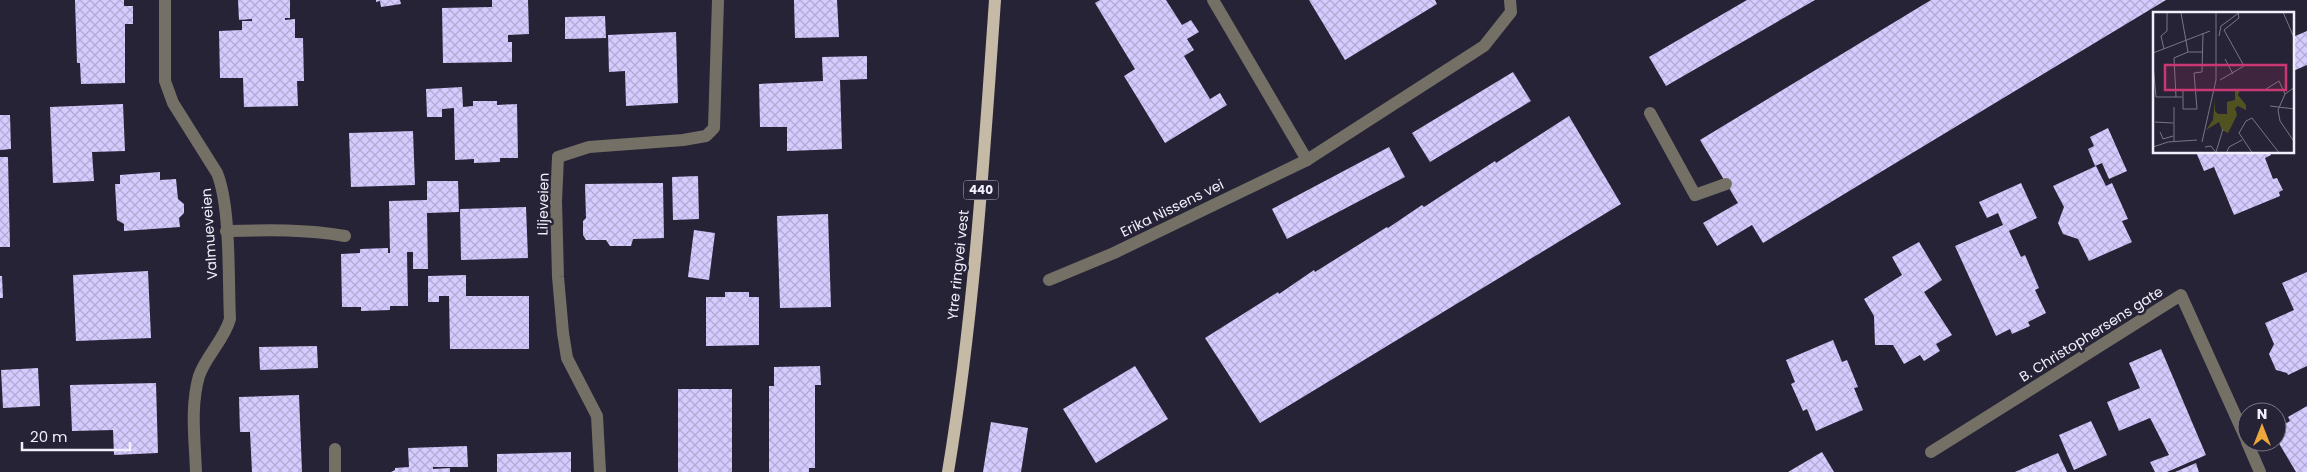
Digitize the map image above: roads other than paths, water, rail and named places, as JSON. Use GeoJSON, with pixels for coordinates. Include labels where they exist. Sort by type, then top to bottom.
{"type":"FeatureCollection","features":[{"type":"Feature","properties":{"kind":"main road","name":"Ytre ringvei vest"},"geometry":{"type":"LineString","coordinates":[[948,472],[972,285],[995,0]]}},
{"type":"Feature","properties":{"kind":"street","name":"Valmueveien"},"geometry":{"type":"LineString","coordinates":[[165,0],[165,81],[173,102],[218,173],[222,184],[226,231],[230,319],[200,375],[196,392],[194,401],[196,472]]}},
{"type":"Feature","properties":{"kind":"street","name":"Liljeveien"},"geometry":{"type":"LineString","coordinates":[[600,472],[597,416],[567,358],[563,333],[558,277],[556,201],[558,157],[589,147],[684,140],[706,136],[714,128],[718,0]]}},
{"type":"Feature","properties":{"kind":"street"},"geometry":{"type":"LineString","coordinates":[[1213,0],[1307,160]]}},
{"type":"Feature","properties":{"kind":"street","name":"Erika Nissens vei"},"geometry":{"type":"LineString","coordinates":[[1049,280],[1114,253],[1307,160],[1484,46],[1511,12],[1510,0]]}},
{"type":"Feature","properties":{"kind":"street"},"geometry":{"type":"LineString","coordinates":[[1650,113],[1695,195],[1726,184]]}},
{"type":"Feature","properties":{"kind":"street"},"geometry":{"type":"LineString","coordinates":[[226,231],[280,229],[316,231],[345,236]]}},
{"type":"Feature","properties":{"kind":"street","name":"B. Christophersens gate"},"geometry":{"type":"LineString","coordinates":[[1931,452],[2181,295],[2237,420]]}},
{"type":"Feature","properties":{"kind":"street"},"geometry":{"type":"LineString","coordinates":[[335,449],[335,472]]}},
{"type":"Feature","properties":{"kind":"street","name":"B. Christophersens gate"},"geometry":{"type":"LineString","coordinates":[[2251,452],[2260,472]]}}]}
